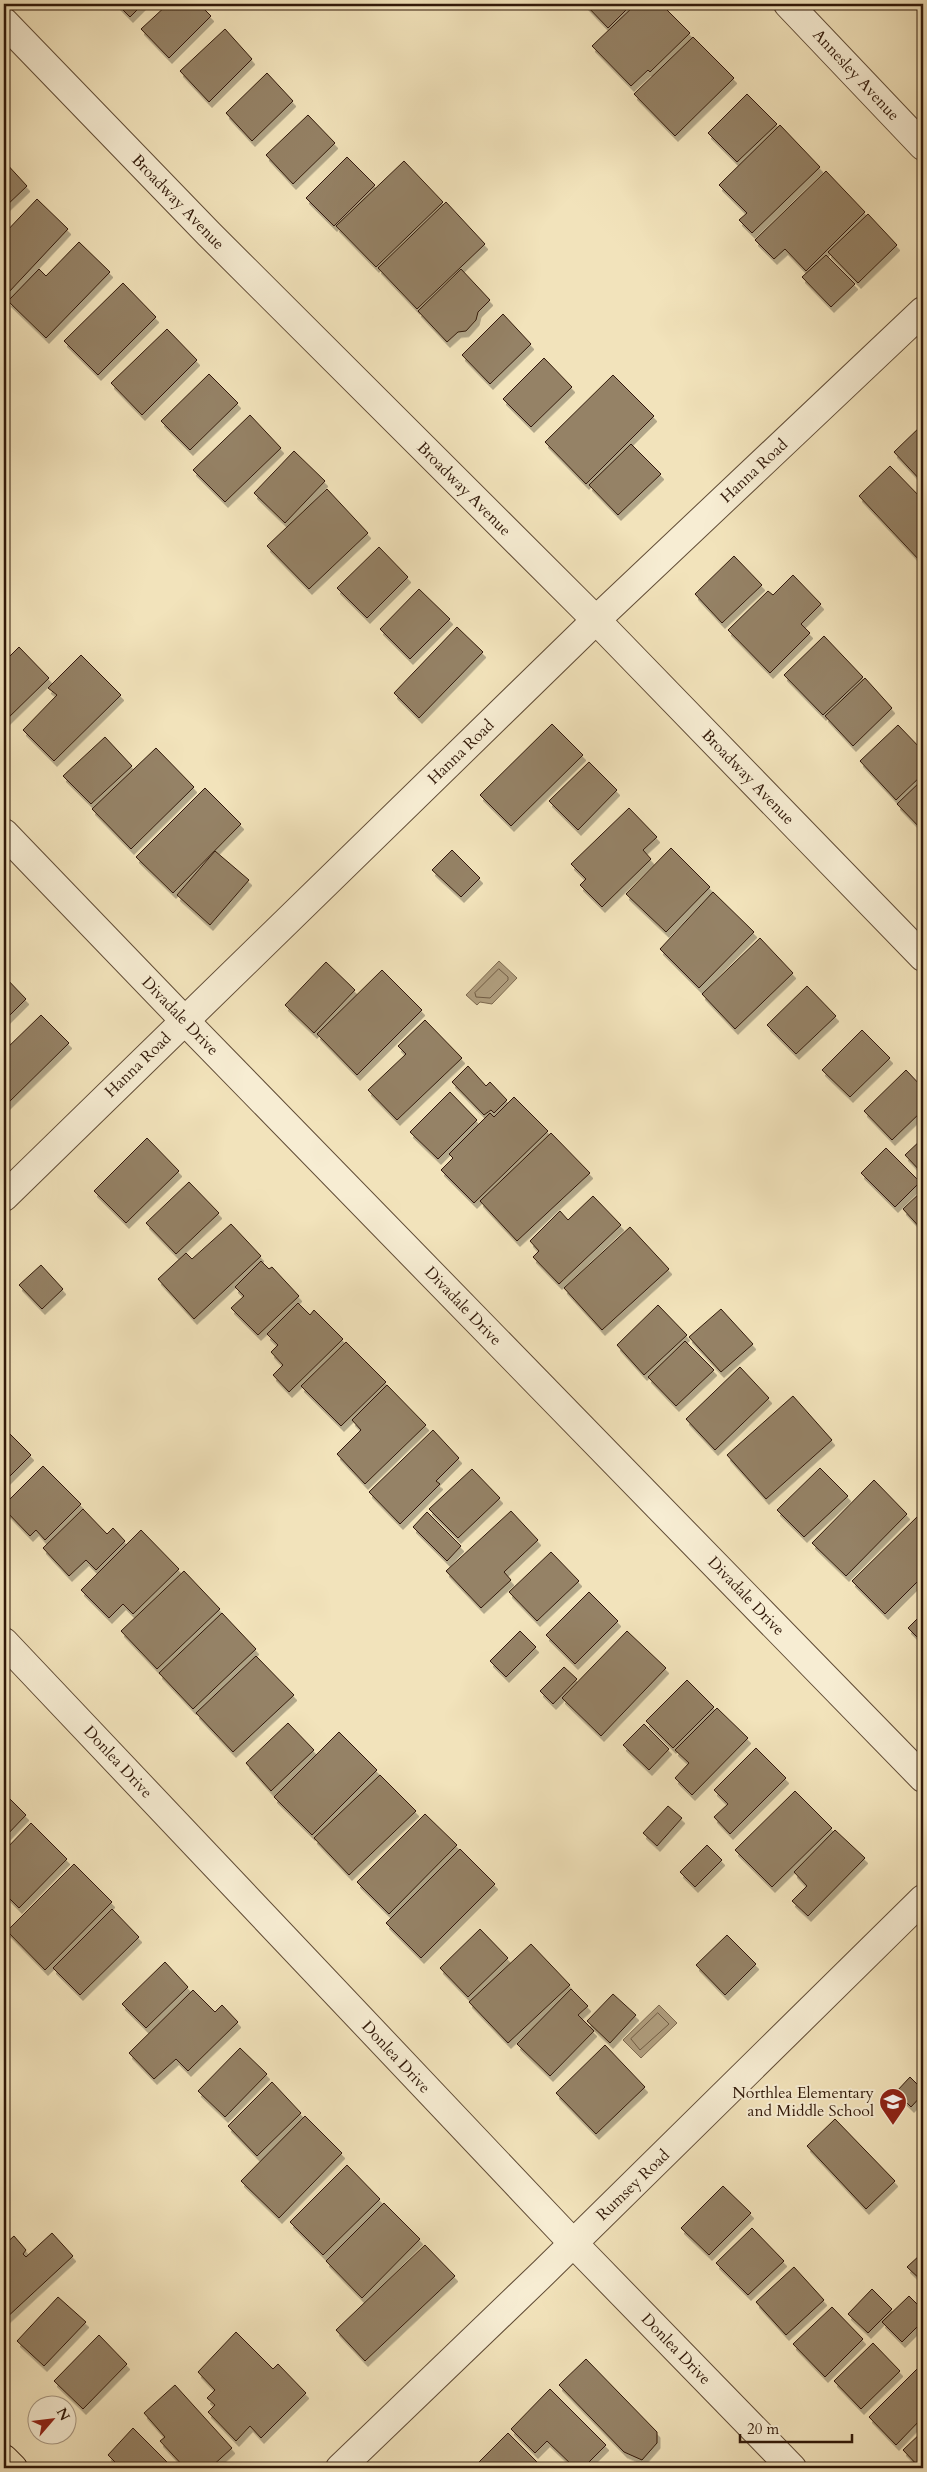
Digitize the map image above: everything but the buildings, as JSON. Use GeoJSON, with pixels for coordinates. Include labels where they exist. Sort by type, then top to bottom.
{"type":"FeatureCollection","features":[{"type":"Feature","properties":{"kind":"main road"},"geometry":{"type":"LineString","coordinates":[[4,2459],[13,2468]]}},
{"type":"Feature","properties":{"kind":"street","name":"Annesley Avenue"},"geometry":{"type":"LineString","coordinates":[[788,4],[923,146]]}},
{"type":"Feature","properties":{"kind":"street","name":"Broadway Avenue"},"geometry":{"type":"LineString","coordinates":[[4,22],[216,241],[596,620],[923,957]]}},
{"type":"Feature","properties":{"kind":"street","name":"Hanna Road"},"geometry":{"type":"LineString","coordinates":[[4,1197],[596,620],[923,311]]}},
{"type":"Feature","properties":{"kind":"street","name":"Divadale Drive"},"geometry":{"type":"LineString","coordinates":[[4,833],[923,1778]]}},
{"type":"Feature","properties":{"kind":"street","name":"Donlea Drive"},"geometry":{"type":"LineString","coordinates":[[4,1642],[573,2243],[792,2468]]}},
{"type":"Feature","properties":{"kind":"street","name":"Rumsey Road"},"geometry":{"type":"LineString","coordinates":[[340,2468],[573,2243],[923,1899]]}},
{"type":"Feature","properties":{"kind":"water"},"geometry":{"type":"Polygon","coordinates":[[[499,961],[517,978],[492,1004],[480,1002],[477,1005],[466,995],[499,961]]]}},
{"type":"Feature","properties":{"kind":"water"},"geometry":{"type":"Polygon","coordinates":[[[659,2005],[677,2023],[641,2058],[623,2040],[659,2005]]]}},
{"type":"Feature","properties":{"kind":"place","name":"Northlea Elementary and Middle School"},"geometry":{"type":"Point","coordinates":[893,2126]}}]}
